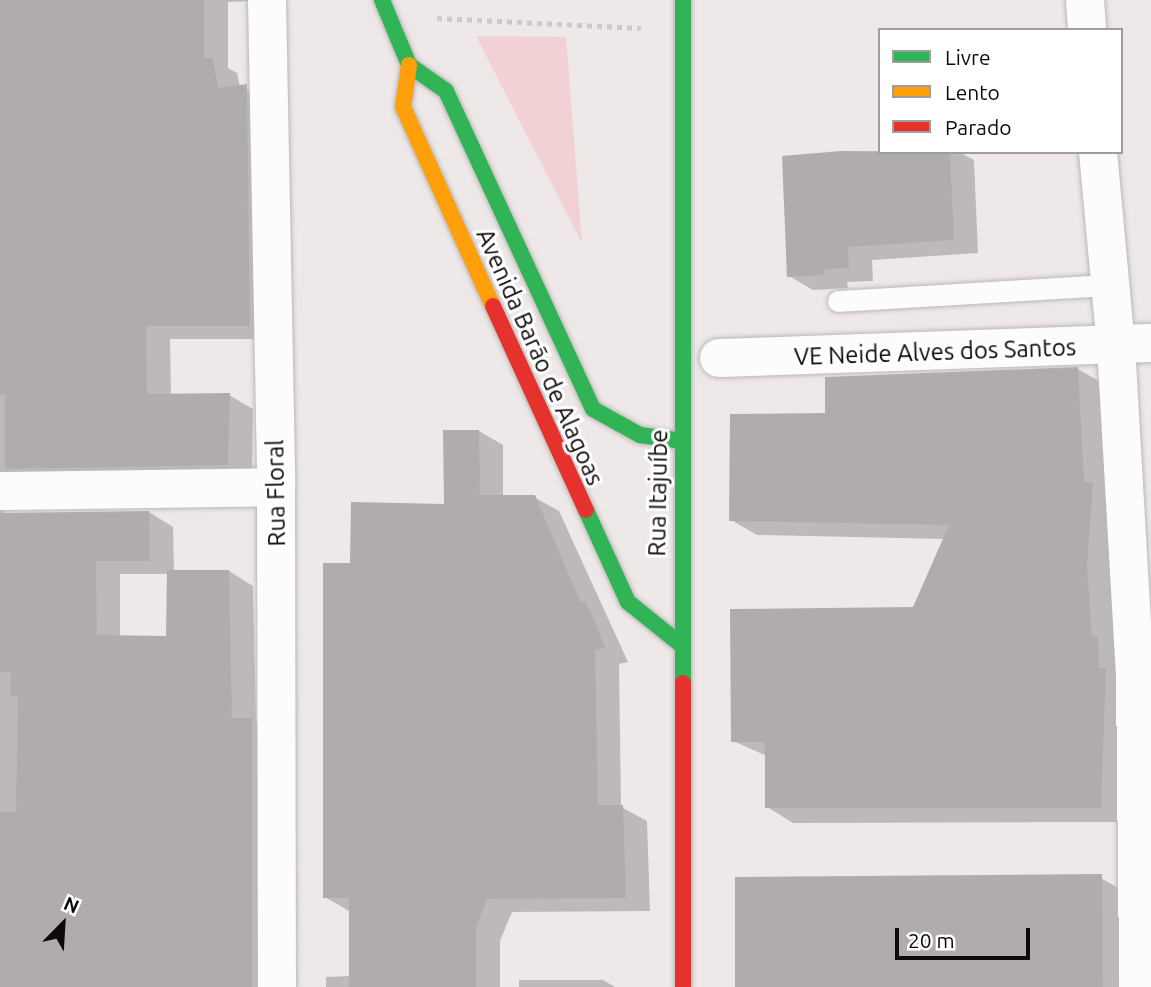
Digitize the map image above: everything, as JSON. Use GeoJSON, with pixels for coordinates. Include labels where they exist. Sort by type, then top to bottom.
{"type":"FeatureCollection","features":[{"type":"Feature","properties":{"kind":"main road"},"geometry":{"type":"LineString","coordinates":[[382,0],[409,65]]}},
{"type":"Feature","properties":{"kind":"main road","name":"Rua Itajuíbe"},"geometry":{"type":"LineString","coordinates":[[682,0],[680,644],[683,987]]}},
{"type":"Feature","properties":{"kind":"main road","name":"Avenida Barão de Alagoas"},"geometry":{"type":"LineString","coordinates":[[680,644],[628,602],[622,590],[403,107],[409,65],[446,91],[593,410],[640,435],[682,441]]}},
{"type":"Feature","properties":{"kind":"street","name":"Rua Floral"},"geometry":{"type":"LineString","coordinates":[[268,0],[276,487],[277,987]]}},
{"type":"Feature","properties":{"kind":"street"},"geometry":{"type":"LineString","coordinates":[[1085,0],[1087,28]]}},
{"type":"Feature","properties":{"kind":"street"},"geometry":{"type":"LineString","coordinates":[[1098,154],[1110,285],[1133,345],[1138,987]]}},
{"type":"Feature","properties":{"kind":"street","name":"VE Neide Alves dos Santos"},"geometry":{"type":"LineString","coordinates":[[719,358],[1133,345]]}},
{"type":"Feature","properties":{"kind":"street"},"geometry":{"type":"LineString","coordinates":[[0,491],[276,487]]}},
{"type":"Feature","properties":{"kind":"lane"},"geometry":{"type":"LineString","coordinates":[[838,301],[1110,285]]}},
{"type":"Feature","properties":{"kind":"path"},"geometry":{"type":"LineString","coordinates":[[437,18],[641,28]]}},
{"type":"Feature","properties":{"kind":"shaded area"},"geometry":{"type":"Polygon","coordinates":[[[476,36],[566,37],[582,243],[476,36]]]}},
{"type":"Feature","properties":{"kind":"building"},"geometry":{"type":"Polygon","coordinates":[[[0,0],[204,0],[204,58],[213,58],[218,88],[247,84],[250,326],[146,326],[147,394],[230,393],[228,465],[5,469],[5,395],[0,395],[0,0]]]}},
{"type":"Feature","properties":{"kind":"building"},"geometry":{"type":"Polygon","coordinates":[[[841,151],[950,154],[954,240],[848,247],[849,268],[824,269],[824,275],[787,277],[782,156],[841,151]]]}},
{"type":"Feature","properties":{"kind":"building"},"geometry":{"type":"Polygon","coordinates":[[[1078,367],[1084,482],[1093,483],[1087,565],[1092,637],[1098,637],[1099,668],[1106,668],[1101,808],[765,808],[765,742],[731,742],[730,609],[913,607],[949,525],[729,521],[730,414],[825,413],[825,377],[1078,367]]]}},
{"type":"Feature","properties":{"kind":"building"},"geometry":{"type":"Polygon","coordinates":[[[443,430],[479,430],[480,495],[535,495],[580,601],[586,602],[597,627],[605,648],[595,650],[598,805],[623,805],[626,898],[487,899],[476,927],[476,987],[349,987],[349,898],[323,898],[323,563],[350,563],[351,502],[444,504],[443,430]]]}},
{"type":"Feature","properties":{"kind":"building"},"geometry":{"type":"Polygon","coordinates":[[[149,511],[150,561],[96,561],[97,635],[166,636],[167,570],[229,570],[232,718],[252,718],[252,987],[0,987],[0,812],[16,812],[18,696],[10,696],[11,672],[0,672],[0,513],[149,511]]]}},
{"type":"Feature","properties":{"kind":"building"},"geometry":{"type":"Polygon","coordinates":[[[1102,874],[1103,987],[735,987],[735,877],[1102,874]]]}},
{"type":"Feature","properties":{"kind":"traffic: fast"},"geometry":{"type":"LineString","coordinates":[[382,0],[409,65],[446,91],[593,409],[640,435],[682,441]]}},
{"type":"Feature","properties":{"kind":"traffic: fast"},"geometry":{"type":"LineString","coordinates":[[683,0],[683,683]]}},
{"type":"Feature","properties":{"kind":"traffic: fast"},"geometry":{"type":"LineString","coordinates":[[586,510],[628,602],[680,644]]}},
{"type":"Feature","properties":{"kind":"traffic: slow"},"geometry":{"type":"LineString","coordinates":[[409,65],[403,107],[493,306]]}},
{"type":"Feature","properties":{"kind":"traffic: jam"},"geometry":{"type":"LineString","coordinates":[[493,306],[586,510]]}},
{"type":"Feature","properties":{"kind":"traffic: jam"},"geometry":{"type":"LineString","coordinates":[[683,683],[683,987]]}}]}
